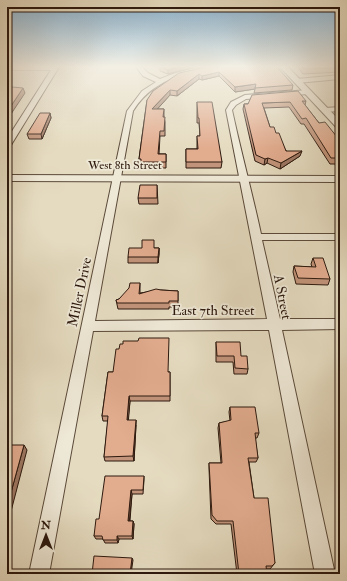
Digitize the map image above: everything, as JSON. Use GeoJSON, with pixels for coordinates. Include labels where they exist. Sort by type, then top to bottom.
{"type":"FeatureCollection","features":[{"type":"Feature","properties":{"kind":"street"},"geometry":{"type":"LineString","coordinates":[[7,145],[39,94]]}},
{"type":"Feature","properties":{"kind":"street","name":"Miller Drive"},"geometry":{"type":"LineString","coordinates":[[39,574],[130,111],[136,99],[141,94]]}},
{"type":"Feature","properties":{"kind":"street","name":"A Street"},"geometry":{"type":"LineString","coordinates":[[272,94],[244,98],[236,101],[231,105],[229,110],[243,179],[246,186],[325,574]]}},
{"type":"Feature","properties":{"kind":"street"},"geometry":{"type":"LineString","coordinates":[[310,94],[340,126]]}},
{"type":"Feature","properties":{"kind":"street"},"geometry":{"type":"LineString","coordinates":[[325,110],[340,109]]}},
{"type":"Feature","properties":{"kind":"street","name":"West 8th Street"},"geometry":{"type":"LineString","coordinates":[[7,178],[340,179]]}},
{"type":"Feature","properties":{"kind":"street"},"geometry":{"type":"LineString","coordinates":[[256,237],[340,237]]}},
{"type":"Feature","properties":{"kind":"street","name":"East 7th Street"},"geometry":{"type":"LineString","coordinates":[[87,326],[274,326],[340,324]]}},
{"type":"Feature","properties":{"kind":"building"},"geometry":{"type":"Polygon","coordinates":[[[7,94],[19,94],[7,112],[7,94]]]}},
{"type":"Feature","properties":{"kind":"building"},"geometry":{"type":"Polygon","coordinates":[[[151,94],[166,94],[152,109],[164,109],[164,131],[160,131],[158,154],[166,154],[166,162],[141,162],[141,159],[139,159],[147,100],[151,94]]]}},
{"type":"Feature","properties":{"kind":"building"},"geometry":{"type":"Polygon","coordinates":[[[300,94],[306,101],[302,101],[319,123],[325,122],[337,137],[340,137],[340,163],[337,158],[331,158],[306,118],[302,119],[290,102],[262,103],[270,127],[274,127],[276,133],[279,133],[286,151],[302,151],[281,163],[256,155],[244,104],[248,104],[252,95],[300,94]]]}},
{"type":"Feature","properties":{"kind":"building"},"geometry":{"type":"Polygon","coordinates":[[[197,102],[212,102],[222,162],[186,162],[186,149],[198,149],[197,136],[200,136],[197,102]]]}},
{"type":"Feature","properties":{"kind":"building"},"geometry":{"type":"Polygon","coordinates":[[[40,113],[50,113],[41,134],[27,134],[40,113]]]}},
{"type":"Feature","properties":{"kind":"building"},"geometry":{"type":"Polygon","coordinates":[[[140,185],[157,185],[157,198],[138,198],[140,185]]]}},
{"type":"Feature","properties":{"kind":"building"},"geometry":{"type":"Polygon","coordinates":[[[142,240],[154,240],[154,248],[159,248],[158,257],[128,257],[129,248],[142,248],[142,240]]]}},
{"type":"Feature","properties":{"kind":"building"},"geometry":{"type":"Polygon","coordinates":[[[313,258],[323,258],[330,279],[298,278],[294,266],[316,267],[313,258]]]}},
{"type":"Feature","properties":{"kind":"building"},"geometry":{"type":"Polygon","coordinates":[[[130,283],[140,283],[139,294],[156,289],[178,291],[178,301],[169,301],[169,303],[117,303],[116,300],[119,299],[129,288],[130,283]]]}},
{"type":"Feature","properties":{"kind":"building"},"geometry":{"type":"Polygon","coordinates":[[[139,338],[169,338],[168,372],[170,372],[170,396],[129,396],[127,420],[136,420],[133,456],[104,457],[108,416],[102,416],[108,372],[113,372],[116,349],[119,349],[120,344],[123,344],[123,341],[138,341],[139,338]]]}},
{"type":"Feature","properties":{"kind":"building"},"geometry":{"type":"Polygon","coordinates":[[[216,342],[240,342],[241,356],[247,356],[248,369],[235,368],[234,356],[217,356],[216,342]]]}},
{"type":"Feature","properties":{"kind":"building"},"geometry":{"type":"Polygon","coordinates":[[[230,407],[255,407],[259,433],[255,433],[258,458],[248,458],[254,498],[268,498],[275,563],[272,566],[266,566],[267,574],[239,574],[233,521],[217,521],[212,515],[209,463],[222,463],[219,423],[231,420],[230,407]]]}},
{"type":"Feature","properties":{"kind":"building"},"geometry":{"type":"Polygon","coordinates":[[[7,445],[24,445],[7,507],[7,445]]]}},
{"type":"Feature","properties":{"kind":"building"},"geometry":{"type":"Polygon","coordinates":[[[105,476],[144,476],[143,490],[131,490],[128,521],[133,521],[132,536],[117,536],[117,540],[103,540],[102,536],[94,536],[96,519],[99,519],[105,476]]]}},
{"type":"Feature","properties":{"kind":"building"},"geometry":{"type":"Polygon","coordinates":[[[94,556],[132,558],[130,574],[92,574],[94,556]]]}}]}
